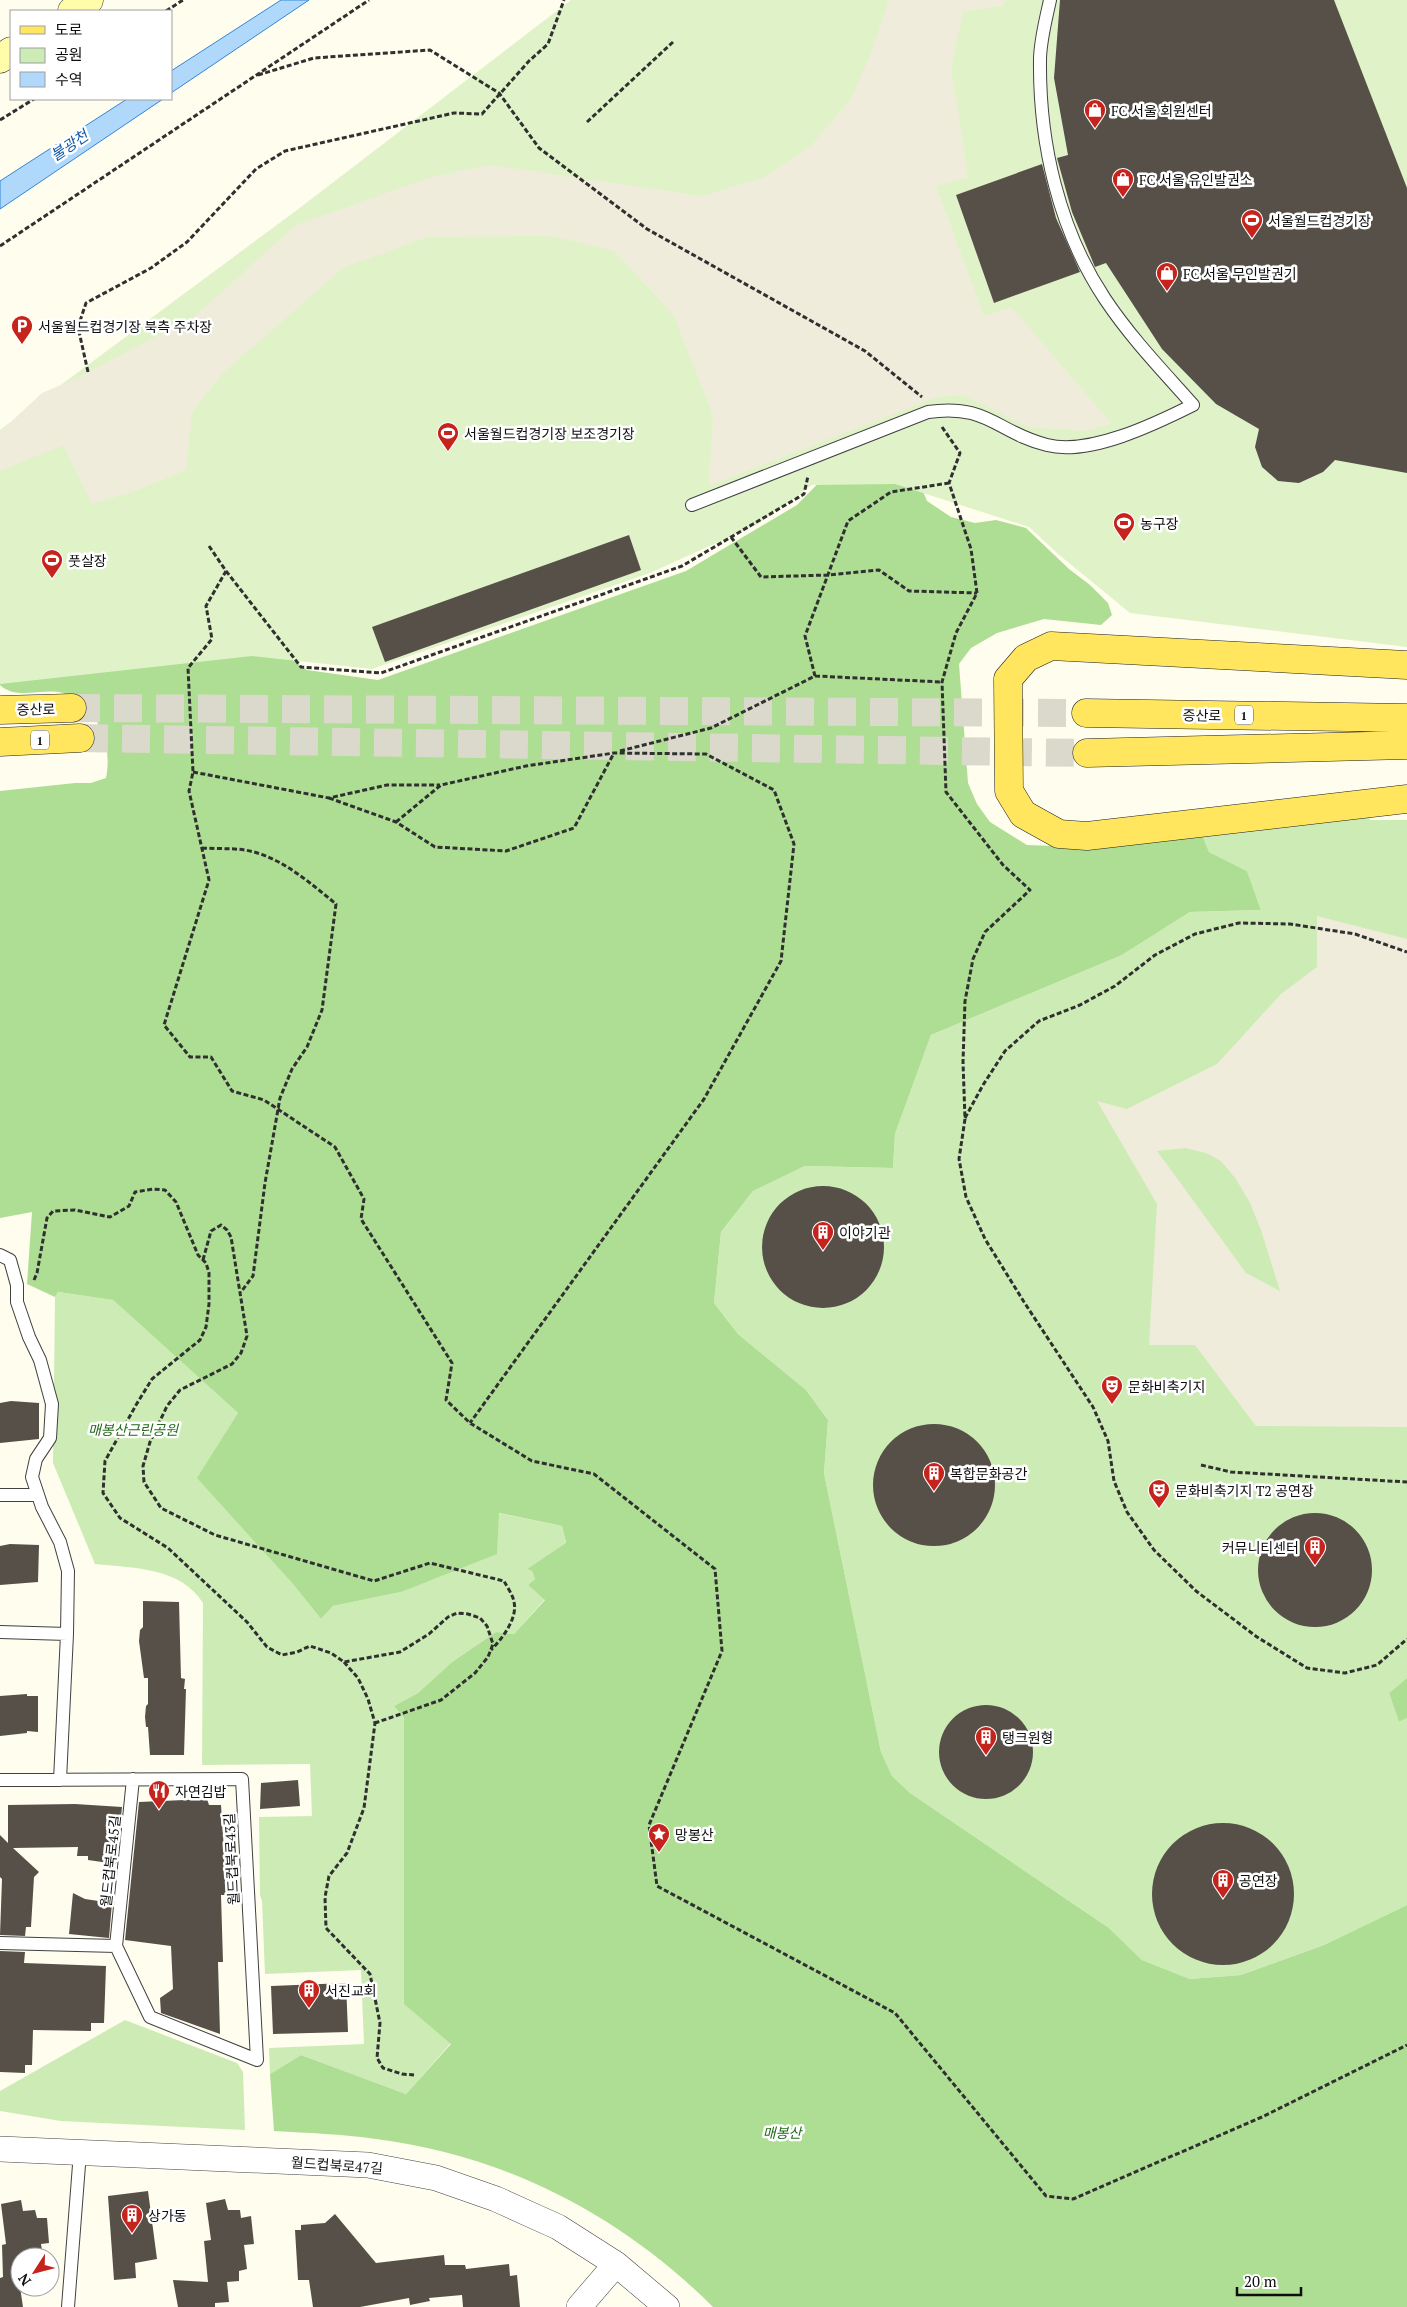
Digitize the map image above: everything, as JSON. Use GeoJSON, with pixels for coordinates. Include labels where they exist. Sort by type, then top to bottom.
{"type":"FeatureCollection","features":[{"type":"Feature","properties":{"kind":"main road"},"geometry":{"type":"LineString","coordinates":[[1407,664],[1051,646],[1026,658],[1008,679],[1009,791],[1023,814],[1059,834],[1087,836],[1407,799]]}},
{"type":"Feature","properties":{"kind":"main road","name":"증산로"},"geometry":{"type":"LineString","coordinates":[[0,710],[72,708]]}},
{"type":"Feature","properties":{"kind":"main road","name":"증산로"},"geometry":{"type":"LineString","coordinates":[[1086,712],[1405,717]]}},
{"type":"Feature","properties":{"kind":"main road","name":"1"},"geometry":{"type":"LineString","coordinates":[[0,742],[80,738]]}},
{"type":"Feature","properties":{"kind":"main road"},"geometry":{"type":"LineString","coordinates":[[1087,753],[1405,747]]}},
{"type":"Feature","properties":{"kind":"street"},"geometry":{"type":"LineString","coordinates":[[74,10],[89,0]]}},
{"type":"Feature","properties":{"kind":"street","name":"월드컵북로47길"},"geometry":{"type":"LineString","coordinates":[[0,2149],[368,2165],[436,2178],[496,2199],[558,2227],[616,2264],[667,2307]]}},
{"type":"Feature","properties":{"kind":"street"},"geometry":{"type":"LineString","coordinates":[[579,2307],[616,2264]]}},
{"type":"Feature","properties":{"kind":"lane"},"geometry":{"type":"LineString","coordinates":[[692,505],[914,416],[932,412],[949,410],[971,412],[982,415],[1037,442],[1072,448],[1090,445],[1158,422],[1193,405],[1128,332],[1104,298],[1082,259],[1066,222],[1051,173],[1043,107],[1040,59],[1050,0]]}},
{"type":"Feature","properties":{"kind":"lane"},"geometry":{"type":"LineString","coordinates":[[0,1255],[10,1260],[17,1298],[29,1337],[40,1360],[52,1404],[50,1438],[36,1459],[32,1477],[38,1495],[60,1542],[68,1572],[68,1634],[60,1780]]}},
{"type":"Feature","properties":{"kind":"lane"},"geometry":{"type":"LineString","coordinates":[[0,1495],[38,1495]]}},
{"type":"Feature","properties":{"kind":"lane"},"geometry":{"type":"LineString","coordinates":[[0,1632],[68,1634]]}},
{"type":"Feature","properties":{"kind":"lane","name":"월드컵북로45길"},"geometry":{"type":"LineString","coordinates":[[116,1946],[133,1779]]}},
{"type":"Feature","properties":{"kind":"lane","name":"월드컵북로43길"},"geometry":{"type":"LineString","coordinates":[[0,1780],[242,1779],[257,2060],[150,2017],[116,1946]]}},
{"type":"Feature","properties":{"kind":"lane"},"geometry":{"type":"LineString","coordinates":[[0,1943],[116,1946]]}},
{"type":"Feature","properties":{"kind":"lane"},"geometry":{"type":"LineString","coordinates":[[68,2307],[80,2152]]}},
{"type":"Feature","properties":{"kind":"path"},"geometry":{"type":"LineString","coordinates":[[168,10],[183,0]]}},
{"type":"Feature","properties":{"kind":"path"},"geometry":{"type":"LineString","coordinates":[[0,246],[369,0]]}},
{"type":"Feature","properties":{"kind":"path"},"geometry":{"type":"LineString","coordinates":[[88,372],[78,327],[86,303],[151,268],[187,242],[256,169],[284,151],[320,142],[454,113],[482,114],[529,61],[548,44],[564,0]]}},
{"type":"Feature","properties":{"kind":"path"},"geometry":{"type":"LineString","coordinates":[[587,122],[674,42]]}},
{"type":"Feature","properties":{"kind":"path"},"geometry":{"type":"LineString","coordinates":[[258,74],[314,58],[430,50],[499,93],[539,148],[647,229],[865,351],[926,401],[960,453],[948,483],[971,549],[978,594],[956,633],[942,682],[946,792],[1003,865],[1030,890],[985,932],[973,958],[965,1001],[963,1062],[965,1119],[959,1159],[966,1197],[990,1247],[1092,1407],[1108,1441],[1114,1481],[1127,1512],[1154,1550],[1196,1590],[1257,1637],[1307,1668],[1345,1673],[1377,1665],[1407,1639]]}},
{"type":"Feature","properties":{"kind":"path"},"geometry":{"type":"LineString","coordinates":[[0,120],[32,100]]}},
{"type":"Feature","properties":{"kind":"path"},"geometry":{"type":"LineString","coordinates":[[209,546],[226,571],[301,667],[381,673],[682,566],[804,494],[811,458]]}},
{"type":"Feature","properties":{"kind":"path"},"geometry":{"type":"LineString","coordinates":[[815,676],[805,636],[848,521],[891,492],[948,483]]}},
{"type":"Feature","properties":{"kind":"path"},"geometry":{"type":"LineString","coordinates":[[731,537],[761,577],[828,576],[879,570],[909,591],[978,594]]}},
{"type":"Feature","properties":{"kind":"path"},"geometry":{"type":"LineString","coordinates":[[226,571],[206,606],[212,639],[188,668],[192,772],[189,791],[209,880],[164,1025],[190,1057],[211,1057],[232,1092],[264,1100],[336,1147],[364,1199],[361,1219],[452,1363],[446,1400],[470,1423],[532,1461],[594,1474],[715,1569],[722,1651],[649,1825],[657,1886],[896,2013],[1046,2196],[1073,2198],[1262,2117],[1407,2045]]}},
{"type":"Feature","properties":{"kind":"path"},"geometry":{"type":"LineString","coordinates":[[329,798],[387,785],[441,785],[526,766],[614,753],[711,728],[815,676],[942,682]]}},
{"type":"Feature","properties":{"kind":"path"},"geometry":{"type":"LineString","coordinates":[[192,772],[329,798],[396,822],[435,847],[506,851],[574,828],[614,753]]}},
{"type":"Feature","properties":{"kind":"path"},"geometry":{"type":"LineString","coordinates":[[470,1423],[704,1099],[782,961],[794,844],[774,790],[706,754],[614,753]]}},
{"type":"Feature","properties":{"kind":"path"},"geometry":{"type":"LineString","coordinates":[[396,822],[441,785]]}},
{"type":"Feature","properties":{"kind":"path"},"geometry":{"type":"LineString","coordinates":[[202,848],[245,850],[269,858],[306,879],[336,904],[322,1010],[307,1047],[292,1069],[280,1098],[265,1183],[253,1276],[240,1293]]}},
{"type":"Feature","properties":{"kind":"path"},"geometry":{"type":"LineString","coordinates":[[965,1119],[982,1085],[1005,1051],[1039,1021],[1080,1005],[1115,986],[1155,955],[1195,934],[1239,923],[1290,924],[1355,934],[1407,952]]}},
{"type":"Feature","properties":{"kind":"path"},"geometry":{"type":"LineString","coordinates":[[17,1298],[26,1292],[37,1273],[48,1218],[53,1211],[75,1210],[110,1217],[129,1206],[135,1192],[153,1189],[165,1190],[176,1202],[198,1255],[203,1260],[208,1273],[209,1304],[206,1327],[200,1340],[152,1379],[136,1404],[105,1460],[103,1493],[120,1518],[168,1548],[247,1622],[267,1648],[282,1655],[310,1646],[331,1653],[344,1662],[358,1678],[368,1699],[375,1723],[364,1808],[347,1853],[329,1876],[325,1897],[326,1928],[370,1974],[380,2023],[377,2058],[383,2068],[402,2074],[414,2075]]}},
{"type":"Feature","properties":{"kind":"path"},"geometry":{"type":"LineString","coordinates":[[203,1260],[211,1231],[221,1225],[231,1237],[247,1336],[241,1353],[232,1364],[180,1390],[167,1406],[150,1442],[143,1466],[144,1482],[161,1508],[215,1535],[374,1580],[430,1563],[504,1580],[514,1600],[515,1611],[501,1640],[491,1650]]}},
{"type":"Feature","properties":{"kind":"path"},"geometry":{"type":"LineString","coordinates":[[1201,1465],[1231,1472],[1407,1482]]}},
{"type":"Feature","properties":{"kind":"path"},"geometry":{"type":"LineString","coordinates":[[344,1662],[400,1652],[429,1634],[448,1617],[457,1612],[480,1618],[487,1626],[493,1644],[488,1657],[475,1673],[441,1700],[375,1723]]}},
{"type":"Feature","properties":{"kind":"green space"},"geometry":{"type":"Polygon","coordinates":[[[571,0],[1407,0],[1407,647],[1130,613],[1058,554],[1029,527],[895,484],[812,485],[758,524],[650,573],[372,669],[252,656],[0,684],[0,430],[297,210],[571,0]]]}},
{"type":"Feature","properties":{"kind":"green space","name":"매봉산"},"geometry":{"type":"Polygon","coordinates":[[[840,461],[919,482],[927,501],[951,517],[975,523],[996,520],[1026,528],[1108,603],[1112,615],[1101,625],[1044,619],[997,633],[971,648],[959,664],[968,783],[977,804],[990,822],[1027,845],[1054,846],[1199,827],[1209,852],[1247,871],[1261,910],[1190,912],[1122,955],[931,1035],[895,1134],[893,1168],[805,1166],[753,1191],[721,1232],[714,1303],[738,1334],[806,1390],[828,1420],[824,1473],[881,1752],[892,1776],[910,1793],[1109,1928],[1142,1960],[1190,1979],[1241,1975],[1324,1945],[1407,1905],[1407,2307],[713,2307],[678,2274],[600,2218],[559,2195],[515,2175],[470,2159],[424,2147],[351,2136],[274,2131],[270,2074],[301,2055],[406,2094],[451,2044],[404,2004],[404,1718],[394,1706],[418,1693],[452,1662],[496,1632],[514,1634],[545,1600],[528,1585],[535,1579],[532,1571],[527,1569],[566,1543],[562,1526],[499,1513],[497,1554],[401,1592],[333,1606],[321,1619],[292,1583],[197,1478],[238,1413],[113,1300],[58,1292],[55,1297],[27,1284],[32,1212],[0,1218],[0,791],[91,783],[106,778],[108,767],[103,735],[85,708],[63,693],[47,691],[14,692],[0,685],[0,643],[273,647],[307,670],[378,680],[686,571],[797,505],[840,461]]]}},
{"type":"Feature","properties":{"kind":"green space","name":"문화비축기지"},"geometry":{"type":"Polygon","coordinates":[[[1368,807],[1370,820],[1407,820],[1407,1678],[1389,1693],[1399,1722],[1407,1718],[1407,1905],[1324,1945],[1241,1975],[1190,1979],[1142,1960],[1109,1928],[910,1793],[892,1776],[881,1752],[824,1473],[828,1420],[806,1390],[738,1334],[714,1303],[721,1232],[753,1191],[805,1166],[893,1168],[895,1134],[931,1035],[1122,955],[1190,912],[1261,910],[1247,871],[1209,852],[1199,827],[1368,807]]]}},
{"type":"Feature","properties":{"kind":"green space","name":"매봉산근린공원"},"geometry":{"type":"Polygon","coordinates":[[[58,1292],[113,1300],[238,1413],[210,1491],[292,1583],[321,1619],[333,1606],[401,1592],[498,1513],[562,1526],[566,1544],[527,1569],[532,1571],[535,1579],[528,1585],[545,1599],[514,1634],[496,1632],[452,1662],[418,1693],[394,1706],[404,1718],[404,2003],[451,2043],[406,2094],[301,2055],[270,2074],[269,2048],[364,2044],[361,1970],[265,1974],[262,1901],[260,1895],[259,1817],[312,1816],[310,1764],[202,1765],[203,1603],[194,1591],[182,1582],[169,1576],[140,1569],[95,1564],[53,1463],[55,1297],[58,1292]]]}},
{"type":"Feature","properties":{"kind":"green space"},"geometry":{"type":"Polygon","coordinates":[[[1407,1678],[1407,1718],[1399,1722],[1389,1693],[1407,1678]]]}},
{"type":"Feature","properties":{"kind":"green space"},"geometry":{"type":"Polygon","coordinates":[[[125,2020],[237,2063],[243,2072],[245,2130],[61,2121],[0,2111],[0,2091],[125,2020]]]}},
{"type":"Feature","properties":{"kind":"shaded area"},"geometry":{"type":"Polygon","coordinates":[[[889,0],[1006,0],[1003,6],[963,11],[951,68],[968,177],[936,186],[984,316],[1011,307],[1112,424],[1083,431],[1029,427],[963,395],[937,397],[709,486],[713,415],[673,314],[613,250],[551,236],[428,237],[344,267],[223,373],[192,412],[186,470],[137,490],[92,504],[63,445],[0,471],[0,432],[42,393],[77,378],[194,317],[296,225],[435,176],[490,165],[702,196],[765,177],[812,145],[852,97],[871,53],[889,0]]]}},
{"type":"Feature","properties":{"kind":"shaded area"},"geometry":{"type":"Polygon","coordinates":[[[1317,916],[1407,939],[1407,1427],[1256,1426],[1195,1345],[1149,1345],[1157,1204],[1097,1101],[1127,1109],[1217,1064],[1281,994],[1317,967],[1317,916]],[[1185,1148],[1157,1151],[1246,1273],[1280,1291],[1261,1230],[1250,1203],[1236,1179],[1221,1161],[1206,1153],[1185,1148]]]}},
{"type":"Feature","properties":{"kind":"water"},"geometry":{"type":"Polygon","coordinates":[[[281,0],[309,0],[172,92],[172,70],[281,0]]]}},
{"type":"Feature","properties":{"kind":"water","name":"불광천"},"geometry":{"type":"Polygon","coordinates":[[[125,100],[162,100],[0,209],[0,181],[125,100]]]}},
{"type":"Feature","properties":{"kind":"building","name":"서울월드컵경기장"},"geometry":{"type":"Polygon","coordinates":[[[1060,0],[1334,0],[1407,188],[1407,473],[1335,460],[1323,472],[1299,483],[1278,481],[1262,467],[1255,447],[1259,429],[1216,404],[1162,349],[1106,263],[1095,267],[1072,212],[1057,158],[1068,155],[1054,78],[1060,0]]]}},
{"type":"Feature","properties":{"kind":"building"},"geometry":{"type":"Polygon","coordinates":[[[1042,164],[1056,218],[1080,272],[994,303],[956,195],[1042,164]]]}},
{"type":"Feature","properties":{"kind":"building"},"geometry":{"type":"Polygon","coordinates":[[[629,535],[641,570],[385,662],[372,627],[629,535]]]}},
{"type":"Feature","properties":{"kind":"building","name":"이야기관"},"geometry":{"type":"Polygon","coordinates":[[[823,1186],[846,1191],[866,1204],[879,1224],[884,1247],[879,1270],[866,1290],[846,1303],[823,1308],[800,1303],[780,1290],[767,1270],[762,1247],[767,1224],[780,1204],[800,1191],[823,1186]]]}},
{"type":"Feature","properties":{"kind":"building"},"geometry":{"type":"Polygon","coordinates":[[[11,1401],[39,1403],[39,1439],[0,1443],[0,1403],[11,1401]]]}},
{"type":"Feature","properties":{"kind":"building","name":"복합문화공간"},"geometry":{"type":"Polygon","coordinates":[[[934,1424],[957,1429],[977,1442],[990,1462],[995,1485],[990,1508],[977,1528],[957,1541],[934,1546],[911,1541],[891,1528],[878,1508],[873,1485],[878,1462],[891,1442],[911,1429],[934,1424]]]}},
{"type":"Feature","properties":{"kind":"building","name":"커뮤니티센터"},"geometry":{"type":"Polygon","coordinates":[[[1315,1513],[1337,1517],[1347,1522],[1363,1538],[1368,1548],[1372,1570],[1368,1592],[1363,1602],[1347,1618],[1337,1623],[1315,1627],[1293,1623],[1283,1618],[1267,1602],[1262,1592],[1258,1570],[1262,1548],[1267,1538],[1283,1522],[1293,1517],[1315,1513]]]}},
{"type":"Feature","properties":{"kind":"building"},"geometry":{"type":"Polygon","coordinates":[[[10,1544],[39,1545],[38,1582],[0,1585],[0,1546],[10,1544]]]}},
{"type":"Feature","properties":{"kind":"building"},"geometry":{"type":"Polygon","coordinates":[[[143,1601],[179,1602],[181,1678],[185,1679],[184,1689],[186,1689],[184,1755],[150,1755],[148,1727],[146,1727],[145,1717],[148,1704],[148,1678],[144,1678],[139,1641],[140,1630],[143,1627],[143,1601]]]}},
{"type":"Feature","properties":{"kind":"building"},"geometry":{"type":"Polygon","coordinates":[[[27,1694],[27,1696],[38,1696],[38,1732],[27,1731],[27,1733],[0,1736],[0,1696],[27,1694]]]}},
{"type":"Feature","properties":{"kind":"building","name":"탱크원형"},"geometry":{"type":"Polygon","coordinates":[[[986,1705],[1004,1709],[1019,1719],[1029,1734],[1033,1752],[1029,1770],[1019,1785],[1004,1795],[986,1799],[968,1795],[953,1785],[943,1770],[939,1752],[943,1734],[953,1719],[968,1709],[986,1705]]]}},
{"type":"Feature","properties":{"kind":"building"},"geometry":{"type":"Polygon","coordinates":[[[298,1780],[300,1806],[260,1809],[261,1783],[298,1780]]]}},
{"type":"Feature","properties":{"kind":"building"},"geometry":{"type":"Polygon","coordinates":[[[207,1799],[209,1805],[221,1805],[224,1850],[226,1895],[221,1895],[223,1962],[218,1962],[220,2034],[161,2013],[160,1998],[173,1989],[171,1946],[125,1940],[139,1802],[207,1799]]]}},
{"type":"Feature","properties":{"kind":"building"},"geometry":{"type":"Polygon","coordinates":[[[75,1804],[122,1807],[116,1864],[88,1860],[88,1856],[77,1856],[78,1847],[13,1848],[39,1872],[34,1877],[31,1927],[26,1927],[25,1936],[0,1935],[2,1879],[0,1877],[0,1835],[8,1843],[8,1805],[75,1804]]]}},
{"type":"Feature","properties":{"kind":"building","name":"공연장"},"geometry":{"type":"Polygon","coordinates":[[[1223,1823],[1237,1824],[1250,1828],[1273,1844],[1289,1867],[1293,1880],[1293,1908],[1289,1921],[1273,1944],[1250,1960],[1237,1964],[1223,1965],[1209,1964],[1196,1960],[1173,1944],[1157,1921],[1153,1908],[1152,1894],[1153,1880],[1157,1867],[1173,1844],[1196,1828],[1209,1824],[1223,1823]]]}},
{"type":"Feature","properties":{"kind":"building"},"geometry":{"type":"Polygon","coordinates":[[[73,1893],[85,1899],[112,1903],[109,1938],[69,1934],[73,1893]]]}},
{"type":"Feature","properties":{"kind":"building"},"geometry":{"type":"Polygon","coordinates":[[[0,1951],[25,1952],[24,1963],[106,1966],[104,2023],[91,2023],[91,2031],[33,2030],[32,2065],[25,2065],[25,2073],[0,2072],[0,1951]]]}},
{"type":"Feature","properties":{"kind":"building","name":"서진교회"},"geometry":{"type":"Polygon","coordinates":[[[346,1983],[348,2032],[273,2034],[271,1986],[346,1983]]]}},
{"type":"Feature","properties":{"kind":"building","name":"상가동"},"geometry":{"type":"Polygon","coordinates":[[[148,2191],[157,2259],[135,2263],[136,2278],[114,2280],[108,2196],[148,2191]]]}},
{"type":"Feature","properties":{"kind":"building"},"geometry":{"type":"Polygon","coordinates":[[[225,2199],[228,2210],[240,2210],[241,2218],[251,2216],[254,2244],[244,2245],[247,2269],[239,2271],[239,2281],[227,2282],[229,2302],[215,2303],[215,2307],[178,2307],[173,2280],[208,2282],[204,2241],[211,2240],[206,2203],[225,2199]]]}},
{"type":"Feature","properties":{"kind":"building"},"geometry":{"type":"Polygon","coordinates":[[[21,2200],[23,2211],[35,2210],[37,2218],[47,2218],[49,2243],[41,2244],[41,2247],[10,2247],[10,2297],[22,2297],[23,2307],[0,2307],[0,2278],[3,2277],[2,2245],[6,2244],[1,2204],[21,2200]]]}},
{"type":"Feature","properties":{"kind":"building"},"geometry":{"type":"Polygon","coordinates":[[[335,2214],[376,2263],[444,2255],[445,2265],[465,2265],[466,2269],[509,2264],[510,2276],[517,2275],[520,2307],[463,2307],[462,2295],[429,2298],[430,2301],[410,2305],[409,2298],[360,2307],[313,2307],[309,2280],[298,2280],[295,2230],[301,2230],[301,2225],[325,2223],[335,2214]]]}},
{"type":"Feature","properties":{"kind":"tunnel"},"geometry":{"type":"LineString","coordinates":[[72,708],[1086,713]]}},
{"type":"Feature","properties":{"kind":"tunnel"},"geometry":{"type":"LineString","coordinates":[[80,738],[1087,753]]}},
{"type":"Feature","properties":{"kind":"place","name":"FC 서울 회원센터"},"geometry":{"type":"Point","coordinates":[1095,129]}},
{"type":"Feature","properties":{"kind":"place","name":"FC 서울 유인발권소"},"geometry":{"type":"Point","coordinates":[1123,198]}},
{"type":"Feature","properties":{"kind":"place","name":"서울월드컵경기장"},"geometry":{"type":"Point","coordinates":[1252,239]}},
{"type":"Feature","properties":{"kind":"place","name":"FC 서울 무인발권기"},"geometry":{"type":"Point","coordinates":[1167,292]}},
{"type":"Feature","properties":{"kind":"place","name":"서울월드컵경기장 북측 주차장"},"geometry":{"type":"Point","coordinates":[22,345]}},
{"type":"Feature","properties":{"kind":"place","name":"서울월드컵경기장 보조경기장"},"geometry":{"type":"Point","coordinates":[448,452]}},
{"type":"Feature","properties":{"kind":"place","name":"농구장"},"geometry":{"type":"Point","coordinates":[1124,542]}},
{"type":"Feature","properties":{"kind":"place","name":"풋살장"},"geometry":{"type":"Point","coordinates":[52,579]}},
{"type":"Feature","properties":{"kind":"place","name":"이야기관"},"geometry":{"type":"Point","coordinates":[823,1251]}},
{"type":"Feature","properties":{"kind":"place","name":"문화비축기지"},"geometry":{"type":"Point","coordinates":[1112,1405]}},
{"type":"Feature","properties":{"kind":"place","name":"복합문화공간"},"geometry":{"type":"Point","coordinates":[934,1492]}},
{"type":"Feature","properties":{"kind":"place","name":"문화비축기지 T2 공연장"},"geometry":{"type":"Point","coordinates":[1159,1509]}},
{"type":"Feature","properties":{"kind":"place","name":"커뮤니티센터"},"geometry":{"type":"Point","coordinates":[1315,1566]}},
{"type":"Feature","properties":{"kind":"place","name":"탱크원형"},"geometry":{"type":"Point","coordinates":[986,1756]}},
{"type":"Feature","properties":{"kind":"place","name":"자연김밥"},"geometry":{"type":"Point","coordinates":[159,1810]}},
{"type":"Feature","properties":{"kind":"place","name":"망봉산"},"geometry":{"type":"Point","coordinates":[659,1853]}},
{"type":"Feature","properties":{"kind":"place","name":"공연장"},"geometry":{"type":"Point","coordinates":[1223,1899]}},
{"type":"Feature","properties":{"kind":"place","name":"서진교회"},"geometry":{"type":"Point","coordinates":[309,2009]}},
{"type":"Feature","properties":{"kind":"place","name":"상가동"},"geometry":{"type":"Point","coordinates":[132,2234]}}]}
